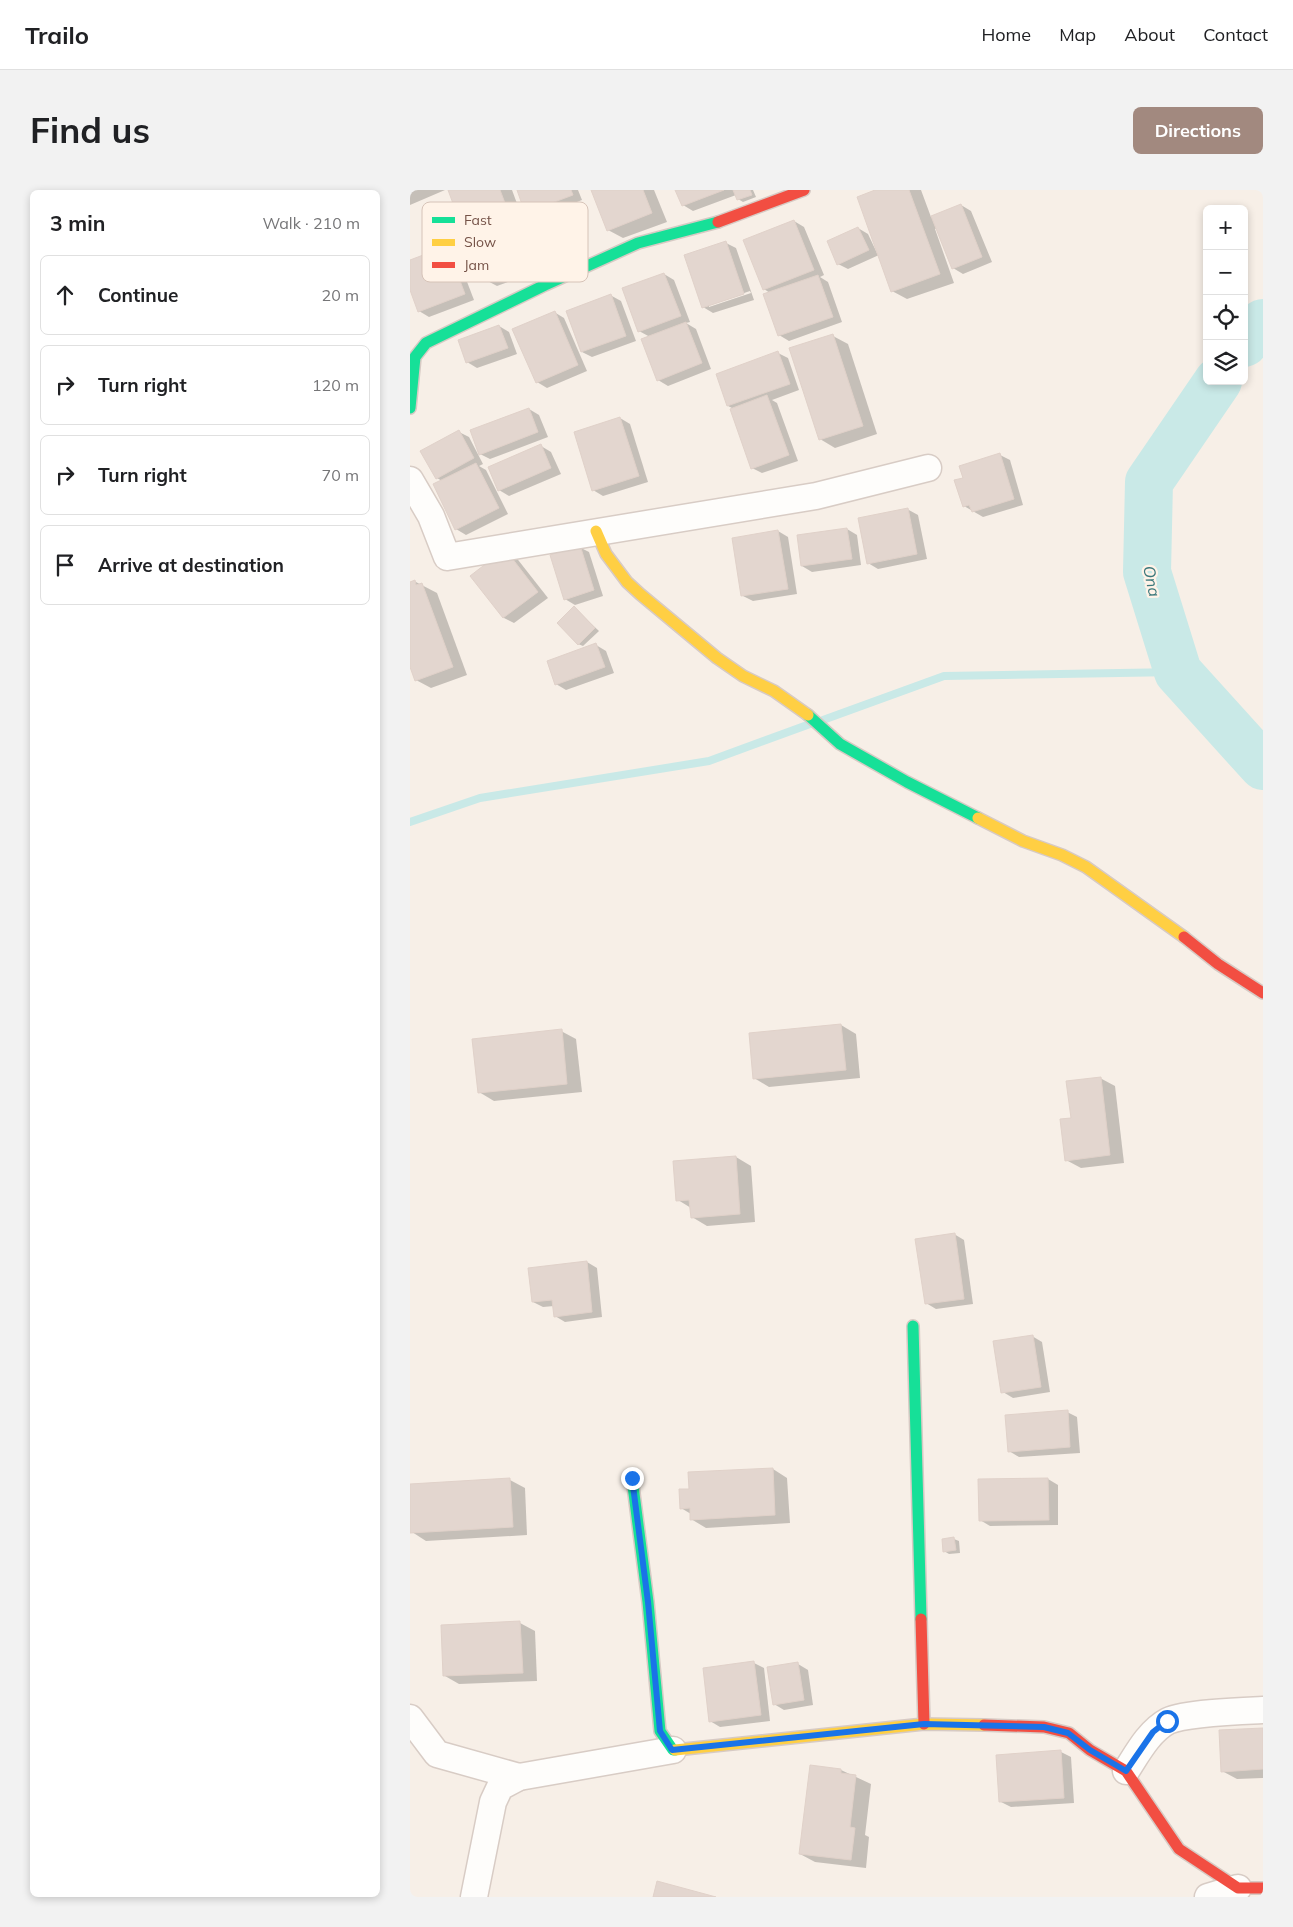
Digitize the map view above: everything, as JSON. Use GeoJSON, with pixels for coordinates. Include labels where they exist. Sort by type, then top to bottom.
{"type":"FeatureCollection","features":[{"type":"Feature","properties":{"kind":"street"},"geometry":{"type":"LineString","coordinates":[[588,266],[638,243],[726,220],[804,190]]}},
{"type":"Feature","properties":{"kind":"street"},"geometry":{"type":"LineString","coordinates":[[410,408],[413,351],[552,282]]}},
{"type":"Feature","properties":{"kind":"street"},"geometry":{"type":"LineString","coordinates":[[410,480],[431,516],[447,557],[816,496],[928,468]]}},
{"type":"Feature","properties":{"kind":"street"},"geometry":{"type":"LineString","coordinates":[[596,531],[606,554],[627,582],[640,594],[716,658],[743,676],[774,691],[808,715],[840,744],[907,782],[1016,837],[1062,854],[1086,867],[1165,922],[1218,964],[1263,993]]}},
{"type":"Feature","properties":{"kind":"street"},"geometry":{"type":"LineString","coordinates":[[913,1326],[924,1724]]}},
{"type":"Feature","properties":{"kind":"street"},"geometry":{"type":"LineString","coordinates":[[632,1478],[648,1602],[660,1731],[672,1750]]}},
{"type":"Feature","properties":{"kind":"street"},"geometry":{"type":"LineString","coordinates":[[1126,1771],[1153,1732],[1167,1721],[1181,1717],[1263,1710]]}},
{"type":"Feature","properties":{"kind":"street"},"geometry":{"type":"LineString","coordinates":[[410,1718],[437,1754],[519,1777]]}},
{"type":"Feature","properties":{"kind":"street"},"geometry":{"type":"LineString","coordinates":[[474,1897],[493,1802],[500,1787],[519,1777],[672,1750],[924,1724],[1044,1727],[1068,1733],[1090,1750],[1126,1771],[1179,1848],[1251,1888]]}},
{"type":"Feature","properties":{"kind":"street"},"geometry":{"type":"LineString","coordinates":[[1208,1897],[1251,1888]]}},
{"type":"Feature","properties":{"kind":"building"},"geometry":{"type":"Polygon","coordinates":[[[448,190],[500,190],[505,202],[452,202],[448,190]]]}},
{"type":"Feature","properties":{"kind":"building"},"geometry":{"type":"Polygon","coordinates":[[[517,190],[571,190],[573,195],[554,202],[521,202],[517,190]]]}},
{"type":"Feature","properties":{"kind":"building"},"geometry":{"type":"Polygon","coordinates":[[[591,190],[643,190],[652,213],[607,231],[591,190]]]}},
{"type":"Feature","properties":{"kind":"building"},"geometry":{"type":"Polygon","coordinates":[[[675,190],[724,190],[682,206],[675,190]]]}},
{"type":"Feature","properties":{"kind":"building"},"geometry":{"type":"Polygon","coordinates":[[[733,190],[750,190],[752,195],[737,200],[733,190]]]}},
{"type":"Feature","properties":{"kind":"building"},"geometry":{"type":"Polygon","coordinates":[[[875,190],[909,190],[940,274],[891,292],[857,197],[875,190]]]}},
{"type":"Feature","properties":{"kind":"building"},"geometry":{"type":"Polygon","coordinates":[[[961,204],[982,257],[952,269],[931,216],[961,204]]]}},
{"type":"Feature","properties":{"kind":"building"},"geometry":{"type":"Polygon","coordinates":[[[794,220],[814,270],[763,290],[743,240],[794,220]]]}},
{"type":"Feature","properties":{"kind":"building"},"geometry":{"type":"Polygon","coordinates":[[[858,227],[869,250],[837,265],[827,241],[858,227]]]}},
{"type":"Feature","properties":{"kind":"building"},"geometry":{"type":"Polygon","coordinates":[[[726,241],[744,294],[702,308],[684,255],[726,241]]]}},
{"type":"Feature","properties":{"kind":"building"},"geometry":{"type":"Polygon","coordinates":[[[422,255],[422,282],[460,282],[465,294],[418,312],[410,290],[410,260],[422,255]]]}},
{"type":"Feature","properties":{"kind":"building"},"geometry":{"type":"Polygon","coordinates":[[[664,273],[681,316],[638,332],[622,288],[664,273]]]}},
{"type":"Feature","properties":{"kind":"building"},"geometry":{"type":"Polygon","coordinates":[[[818,275],[833,317],[778,336],[763,294],[818,275]]]}},
{"type":"Feature","properties":{"kind":"building"},"geometry":{"type":"Polygon","coordinates":[[[611,294],[626,336],[581,352],[566,311],[611,294]]]}},
{"type":"Feature","properties":{"kind":"building"},"geometry":{"type":"Polygon","coordinates":[[[555,311],[578,365],[536,383],[512,329],[555,311]]]}},
{"type":"Feature","properties":{"kind":"building"},"geometry":{"type":"Polygon","coordinates":[[[686,322],[702,363],[657,381],[641,339],[686,322]]]}},
{"type":"Feature","properties":{"kind":"building"},"geometry":{"type":"Polygon","coordinates":[[[499,325],[508,348],[466,363],[458,340],[499,325]]]}},
{"type":"Feature","properties":{"kind":"building"},"geometry":{"type":"Polygon","coordinates":[[[833,334],[863,426],[819,440],[789,348],[833,334]]]}},
{"type":"Feature","properties":{"kind":"building"},"geometry":{"type":"Polygon","coordinates":[[[778,351],[790,384],[727,406],[716,374],[778,351]]]}},
{"type":"Feature","properties":{"kind":"building"},"geometry":{"type":"Polygon","coordinates":[[[767,395],[789,455],[751,469],[730,409],[767,395]]]}},
{"type":"Feature","properties":{"kind":"building"},"geometry":{"type":"Polygon","coordinates":[[[529,408],[538,432],[479,455],[470,430],[529,408]]]}},
{"type":"Feature","properties":{"kind":"building"},"geometry":{"type":"Polygon","coordinates":[[[620,417],[639,476],[592,491],[574,432],[620,417]]]}},
{"type":"Feature","properties":{"kind":"building"},"geometry":{"type":"Polygon","coordinates":[[[459,430],[474,458],[436,479],[420,451],[459,430]]]}},
{"type":"Feature","properties":{"kind":"building"},"geometry":{"type":"Polygon","coordinates":[[[541,444],[551,468],[498,491],[488,467],[541,444]]]}},
{"type":"Feature","properties":{"kind":"building"},"geometry":{"type":"Polygon","coordinates":[[[1000,453],[1014,499],[972,512],[969,505],[963,507],[954,480],[963,478],[959,466],[1000,453]]]}},
{"type":"Feature","properties":{"kind":"building"},"geometry":{"type":"Polygon","coordinates":[[[476,463],[499,508],[455,530],[433,484],[476,463]]]}},
{"type":"Feature","properties":{"kind":"building"},"geometry":{"type":"Polygon","coordinates":[[[908,508],[917,554],[867,564],[858,518],[908,508]]]}},
{"type":"Feature","properties":{"kind":"building"},"geometry":{"type":"Polygon","coordinates":[[[847,528],[852,559],[801,566],[797,535],[847,528]]]}},
{"type":"Feature","properties":{"kind":"building"},"geometry":{"type":"Polygon","coordinates":[[[778,530],[788,589],[741,596],[732,538],[778,530]]]}},
{"type":"Feature","properties":{"kind":"building"},"geometry":{"type":"Polygon","coordinates":[[[580,545],[594,590],[564,600],[550,555],[580,545]]]}},
{"type":"Feature","properties":{"kind":"building"},"geometry":{"type":"Polygon","coordinates":[[[505,549],[538,592],[503,618],[470,576],[505,549]]]}},
{"type":"Feature","properties":{"kind":"building"},"geometry":{"type":"Polygon","coordinates":[[[415,580],[416,585],[422,583],[453,667],[415,681],[410,667],[410,582],[415,580]]]}},
{"type":"Feature","properties":{"kind":"building"},"geometry":{"type":"Polygon","coordinates":[[[574,606],[595,628],[578,645],[557,623],[574,606]]]}},
{"type":"Feature","properties":{"kind":"building"},"geometry":{"type":"Polygon","coordinates":[[[596,643],[605,667],[555,685],[547,661],[596,643]]]}},
{"type":"Feature","properties":{"kind":"building"},"geometry":{"type":"Polygon","coordinates":[[[841,1024],[846,1070],[753,1079],[749,1033],[841,1024]]]}},
{"type":"Feature","properties":{"kind":"building"},"geometry":{"type":"Polygon","coordinates":[[[562,1029],[567,1084],[478,1093],[472,1039],[562,1029]]]}},
{"type":"Feature","properties":{"kind":"building"},"geometry":{"type":"Polygon","coordinates":[[[1101,1077],[1110,1155],[1065,1161],[1060,1119],[1071,1118],[1066,1081],[1101,1077]]]}},
{"type":"Feature","properties":{"kind":"building"},"geometry":{"type":"Polygon","coordinates":[[[736,1156],[740,1214],[691,1218],[689,1200],[676,1201],[673,1161],[736,1156]]]}},
{"type":"Feature","properties":{"kind":"building"},"geometry":{"type":"Polygon","coordinates":[[[955,1233],[964,1299],[925,1304],[915,1239],[955,1233]]]}},
{"type":"Feature","properties":{"kind":"building"},"geometry":{"type":"Polygon","coordinates":[[[587,1261],[592,1312],[554,1317],[552,1300],[532,1302],[528,1268],[587,1261]]]}},
{"type":"Feature","properties":{"kind":"building"},"geometry":{"type":"Polygon","coordinates":[[[1033,1335],[1041,1387],[1001,1393],[993,1341],[1033,1335]]]}},
{"type":"Feature","properties":{"kind":"building"},"geometry":{"type":"Polygon","coordinates":[[[1068,1410],[1070,1447],[1008,1452],[1005,1415],[1068,1410]]]}},
{"type":"Feature","properties":{"kind":"building"},"geometry":{"type":"Polygon","coordinates":[[[773,1468],[775,1515],[690,1520],[690,1508],[680,1509],[679,1489],[689,1489],[688,1472],[773,1468]]]}},
{"type":"Feature","properties":{"kind":"building"},"geometry":{"type":"Polygon","coordinates":[[[510,1478],[513,1527],[410,1533],[410,1484],[510,1478]]]}},
{"type":"Feature","properties":{"kind":"building"},"geometry":{"type":"Polygon","coordinates":[[[1048,1478],[1049,1520],[979,1521],[978,1479],[1048,1478]]]}},
{"type":"Feature","properties":{"kind":"building"},"geometry":{"type":"Polygon","coordinates":[[[954,1537],[956,1550],[943,1552],[942,1539],[954,1537]]]}},
{"type":"Feature","properties":{"kind":"building"},"geometry":{"type":"Polygon","coordinates":[[[520,1621],[523,1673],[443,1676],[441,1625],[520,1621]]]}},
{"type":"Feature","properties":{"kind":"building"},"geometry":{"type":"Polygon","coordinates":[[[754,1661],[761,1715],[709,1722],[703,1668],[754,1661]]]}},
{"type":"Feature","properties":{"kind":"building"},"geometry":{"type":"Polygon","coordinates":[[[798,1662],[804,1700],[773,1705],[767,1667],[798,1662]]]}},
{"type":"Feature","properties":{"kind":"building"},"geometry":{"type":"Polygon","coordinates":[[[1263,1728],[1263,1769],[1221,1772],[1219,1730],[1263,1728]]]}},
{"type":"Feature","properties":{"kind":"building"},"geometry":{"type":"Polygon","coordinates":[[[1061,1750],[1064,1798],[999,1802],[996,1755],[1061,1750]]]}},
{"type":"Feature","properties":{"kind":"building"},"geometry":{"type":"Polygon","coordinates":[[[810,1765],[841,1769],[841,1773],[856,1775],[850,1827],[855,1828],[851,1860],[799,1854],[810,1765]]]}},
{"type":"Feature","properties":{"kind":"building"},"geometry":{"type":"Polygon","coordinates":[[[657,1881],[716,1897],[653,1897],[657,1881]]]}},
{"type":"Feature","properties":{"kind":"waterway","name":"Ona"},"geometry":{"type":"LineString","coordinates":[[1246,340],[1254,329],[1263,323]]}},
{"type":"Feature","properties":{"kind":"waterway","name":"Ona"},"geometry":{"type":"LineString","coordinates":[[1215,385],[1149,482],[1147,572],[1178,672],[1263,766]]}},
{"type":"Feature","properties":{"kind":"waterway"},"geometry":{"type":"LineString","coordinates":[[823,720],[944,676],[1178,672]]}},
{"type":"Feature","properties":{"kind":"waterway"},"geometry":{"type":"LineString","coordinates":[[410,822],[480,798],[709,761],[810,724]]}},
{"type":"Feature","properties":{"kind":"traffic: fast"},"geometry":{"type":"LineString","coordinates":[[588,266],[638,243],[718,222]]}},
{"type":"Feature","properties":{"kind":"traffic: fast"},"geometry":{"type":"LineString","coordinates":[[410,408],[415,357],[426,343],[552,282]]}},
{"type":"Feature","properties":{"kind":"traffic: fast"},"geometry":{"type":"LineString","coordinates":[[808,715],[840,744],[907,782],[978,818]]}},
{"type":"Feature","properties":{"kind":"traffic: fast"},"geometry":{"type":"LineString","coordinates":[[913,1326],[921,1619]]}},
{"type":"Feature","properties":{"kind":"traffic: fast"},"geometry":{"type":"LineString","coordinates":[[632,1478],[648,1602],[660,1731],[673,1750],[675,1750]]}},
{"type":"Feature","properties":{"kind":"traffic: slow"},"geometry":{"type":"LineString","coordinates":[[596,531],[606,554],[627,582],[640,594],[717,658],[743,676],[774,691],[808,715]]}},
{"type":"Feature","properties":{"kind":"traffic: slow"},"geometry":{"type":"LineString","coordinates":[[978,818],[1023,841],[1062,855],[1086,867],[1184,937]]}},
{"type":"Feature","properties":{"kind":"traffic: slow"},"geometry":{"type":"LineString","coordinates":[[675,1750],[924,1724],[984,1725]]}},
{"type":"Feature","properties":{"kind":"traffic: jam"},"geometry":{"type":"LineString","coordinates":[[718,222],[804,190]]}},
{"type":"Feature","properties":{"kind":"traffic: jam"},"geometry":{"type":"LineString","coordinates":[[1184,937],[1218,964],[1263,993]]}},
{"type":"Feature","properties":{"kind":"traffic: jam"},"geometry":{"type":"LineString","coordinates":[[921,1619],[924,1724]]}},
{"type":"Feature","properties":{"kind":"traffic: jam"},"geometry":{"type":"LineString","coordinates":[[984,1725],[1044,1727],[1069,1733],[1090,1750],[1126,1771],[1179,1849],[1238,1888],[1263,1888]]}},
{"type":"Feature","properties":{"kind":"route"},"geometry":{"type":"LineString","coordinates":[[632,1478],[648,1602],[657,1712],[660,1731],[672,1750],[924,1724],[1044,1727],[1068,1733],[1090,1750],[1126,1771],[1153,1732],[1167,1721]]}}]}
